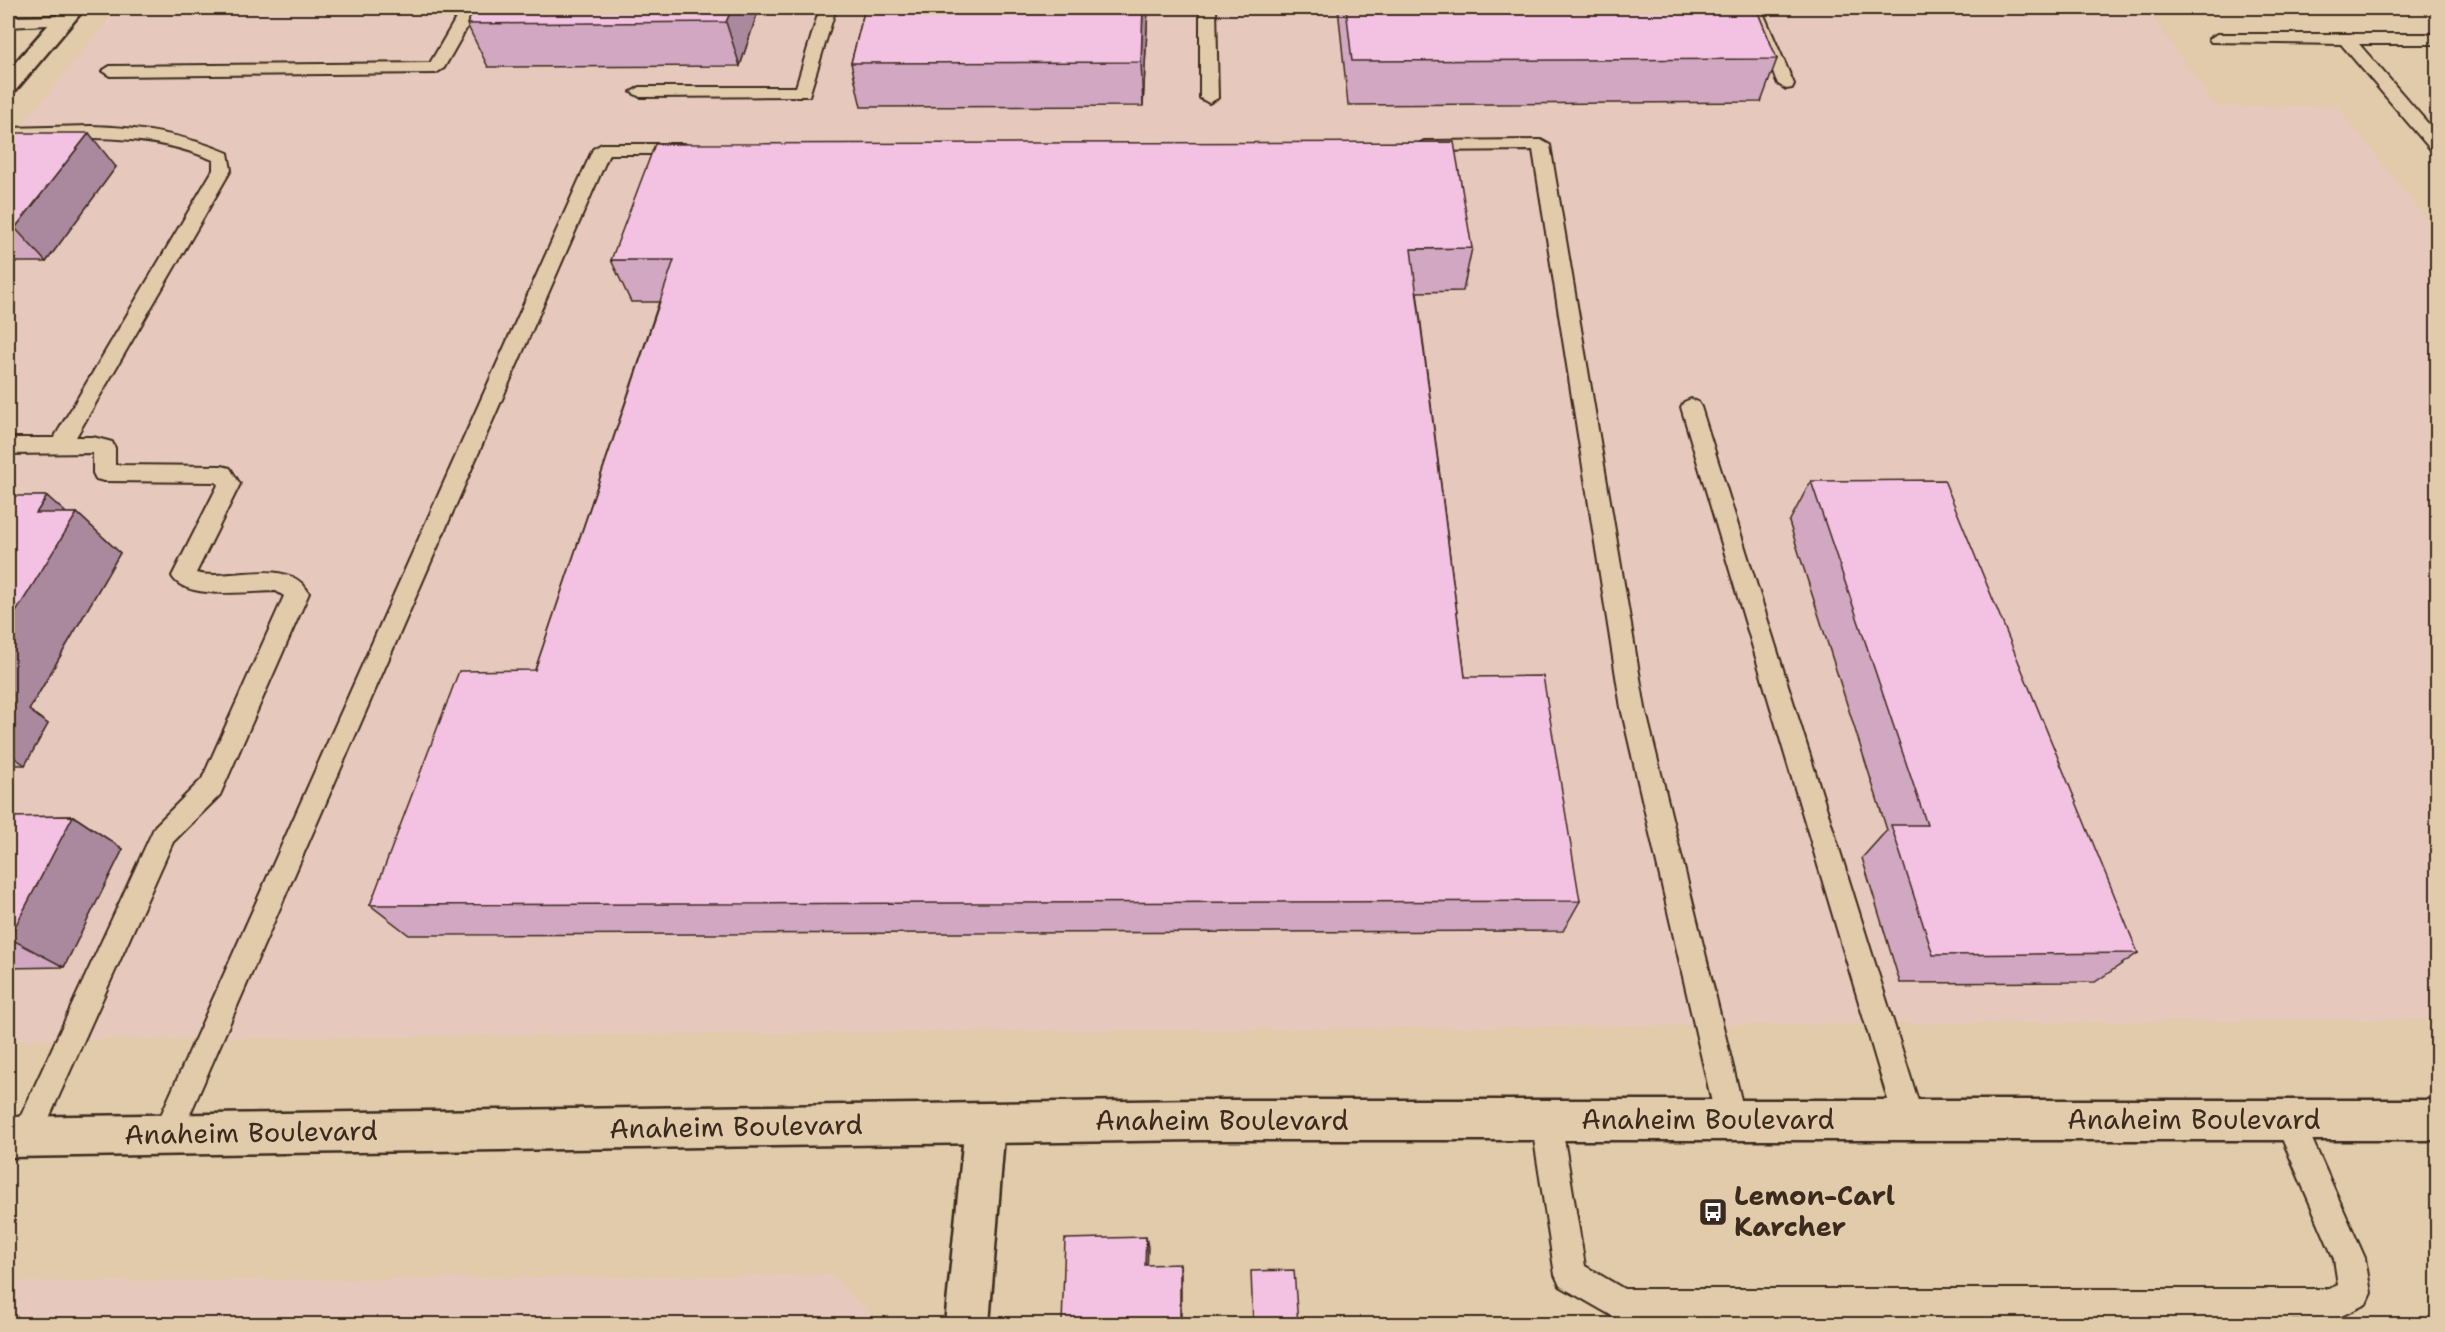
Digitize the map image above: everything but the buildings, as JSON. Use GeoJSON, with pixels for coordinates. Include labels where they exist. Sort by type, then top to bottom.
{"type":"FeatureCollection","features":[{"type":"Feature","properties":{"kind":"street"},"geometry":{"type":"LineString","coordinates":[[8,86],[68,14]]}},
{"type":"Feature","properties":{"kind":"street","name":"Anaheim Boulevard"},"geometry":{"type":"LineString","coordinates":[[17,1137],[1199,1120],[2438,1120]]}},
{"type":"Feature","properties":{"kind":"street"},"geometry":{"type":"LineString","coordinates":[[967,1324],[985,1124]]}},
{"type":"Feature","properties":{"kind":"lane"},"geometry":{"type":"LineString","coordinates":[[110,71],[436,68],[471,8]]}},
{"type":"Feature","properties":{"kind":"lane"},"geometry":{"type":"LineString","coordinates":[[640,92],[803,92],[828,8]]}},
{"type":"Feature","properties":{"kind":"lane"},"geometry":{"type":"LineString","coordinates":[[1208,8],[1209,98]]}},
{"type":"Feature","properties":{"kind":"lane"},"geometry":{"type":"LineString","coordinates":[[1753,8],[1786,84]]}},
{"type":"Feature","properties":{"kind":"lane"},"geometry":{"type":"LineString","coordinates":[[8,22],[68,14]]}},
{"type":"Feature","properties":{"kind":"lane"},"geometry":{"type":"LineString","coordinates":[[2217,39],[2438,39]]}},
{"type":"Feature","properties":{"kind":"lane"},"geometry":{"type":"LineString","coordinates":[[2346,39],[2437,144]]}},
{"type":"Feature","properties":{"kind":"lane"},"geometry":{"type":"LineString","coordinates":[[8,133],[140,133],[196,145],[222,157],[222,170],[60,446]]}},
{"type":"Feature","properties":{"kind":"lane"},"geometry":{"type":"LineString","coordinates":[[1398,146],[1541,145],[1633,708],[1731,1120]]}},
{"type":"Feature","properties":{"kind":"lane"},"geometry":{"type":"LineString","coordinates":[[167,1134],[602,149],[709,149]]}},
{"type":"Feature","properties":{"kind":"lane"},"geometry":{"type":"LineString","coordinates":[[1691,407],[1909,1120]]}},
{"type":"Feature","properties":{"kind":"lane"},"geometry":{"type":"LineString","coordinates":[[8,446],[93,445],[104,448],[104,473],[222,474],[229,484],[183,576],[195,583],[280,582],[297,593],[211,787],[164,834],[17,1137]]}},
{"type":"Feature","properties":{"kind":"lane"},"geometry":{"type":"LineString","coordinates":[[1546,1120],[1570,1275],[1621,1305],[2331,1305],[2355,1293],[2349,1258],[2289,1120]]}},
{"type":"Feature","properties":{"kind":"shaded area"},"geometry":{"type":"Polygon","coordinates":[[[118,8],[2146,8],[2216,107],[2337,106],[2437,233],[2437,1019],[8,1040],[8,142],[118,8]]]}},
{"type":"Feature","properties":{"kind":"shaded area"},"geometry":{"type":"Polygon","coordinates":[[[832,1275],[872,1317],[871,1324],[8,1324],[8,1282],[832,1275]]]}},
{"type":"Feature","properties":{"kind":"place","name":"Lemon-Carl Karcher"},"geometry":{"type":"Point","coordinates":[1713,1212]}}]}
